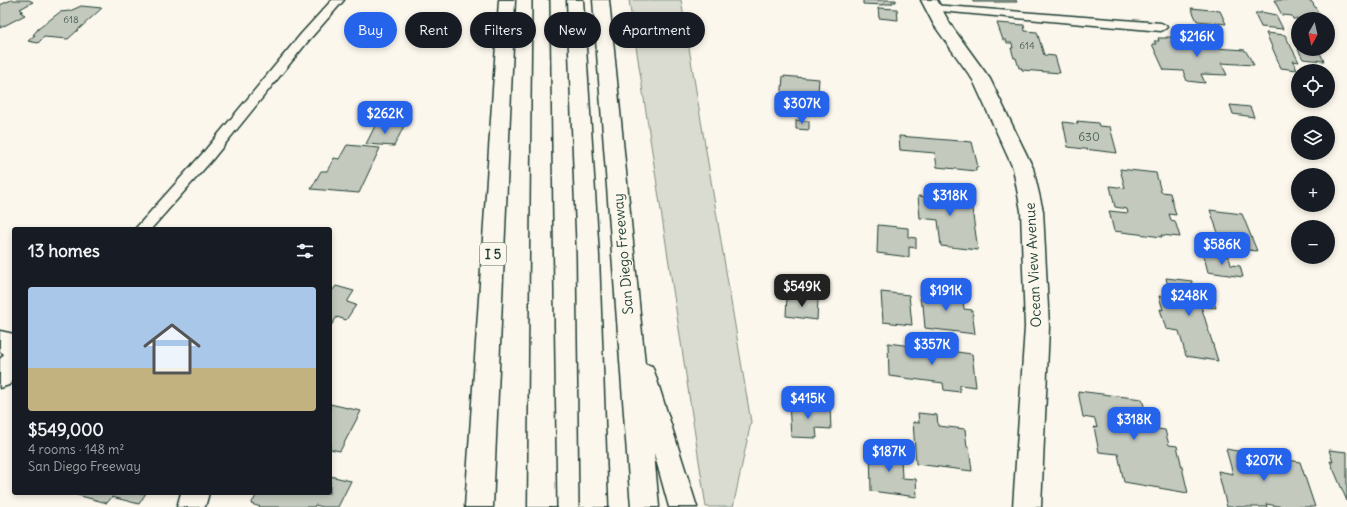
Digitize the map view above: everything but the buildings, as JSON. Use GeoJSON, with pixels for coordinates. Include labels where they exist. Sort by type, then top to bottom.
{"type":"FeatureCollection","features":[{"type":"Feature","properties":{"kind":"main road","name":"I 5"},"geometry":{"type":"LineString","coordinates":[[479,507],[507,0]]}},
{"type":"Feature","properties":{"kind":"main road"},"geometry":{"type":"LineString","coordinates":[[541,0],[542,507]]}},
{"type":"Feature","properties":{"kind":"main road"},"geometry":{"type":"LineString","coordinates":[[575,0],[588,256],[594,507]]}},
{"type":"Feature","properties":{"kind":"main road","name":"San Diego Freeway"},"geometry":{"type":"LineString","coordinates":[[601,0],[645,507]]}},
{"type":"Feature","properties":{"kind":"main road","name":"Ocean View Avenue"},"geometry":{"type":"LineString","coordinates":[[931,4],[942,25],[981,79],[1023,168],[1032,212],[1037,327],[1027,507]]}},
{"type":"Feature","properties":{"kind":"main road"},"geometry":{"type":"LineString","coordinates":[[630,330],[683,507]]}},
{"type":"Feature","properties":{"kind":"main road"},"geometry":{"type":"LineString","coordinates":[[0,341],[9,343],[12,345]]}},
{"type":"Feature","properties":{"kind":"main road"},"geometry":{"type":"LineString","coordinates":[[0,377],[12,362]]}},
{"type":"Feature","properties":{"kind":"main road"},"geometry":{"type":"LineString","coordinates":[[191,507],[195,495]]}},
{"type":"Feature","properties":{"kind":"lane"},"geometry":{"type":"LineString","coordinates":[[144,227],[207,157],[305,37],[338,0]]}},
{"type":"Feature","properties":{"kind":"lane"},"geometry":{"type":"LineString","coordinates":[[931,4],[1161,27]]}},
{"type":"Feature","properties":{"kind":"shaded area"},"geometry":{"type":"Polygon","coordinates":[[[629,0],[681,0],[683,12],[631,12],[629,0]]]}},
{"type":"Feature","properties":{"kind":"shaded area"},"geometry":{"type":"Polygon","coordinates":[[[636,48],[689,48],[751,422],[733,507],[706,507],[636,48]]]}}]}
